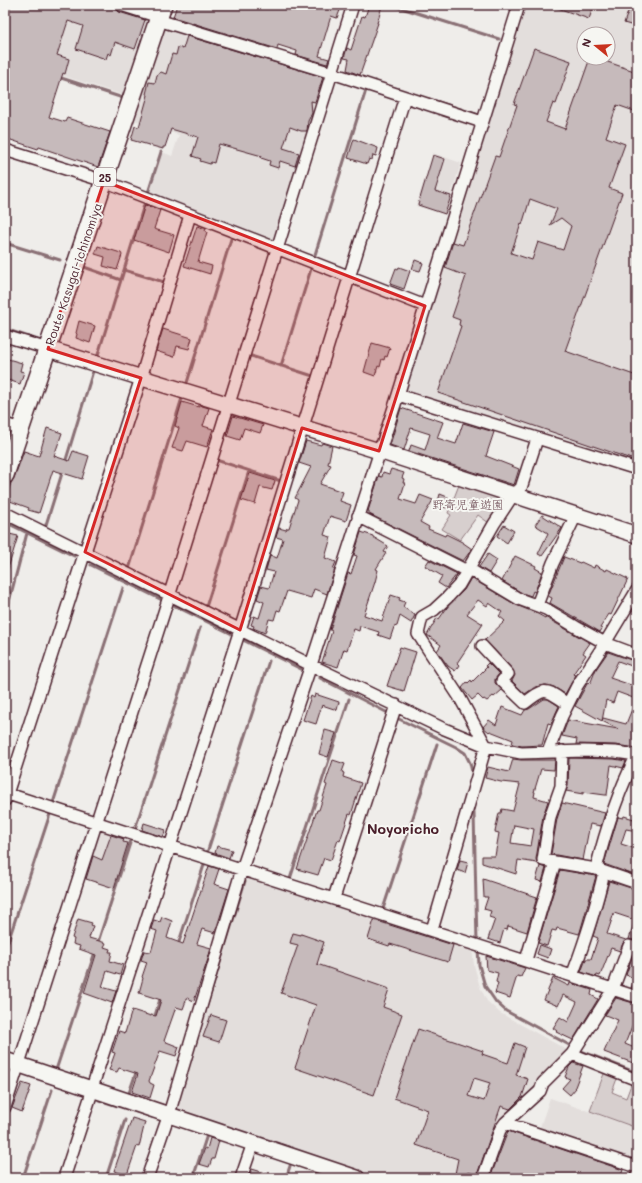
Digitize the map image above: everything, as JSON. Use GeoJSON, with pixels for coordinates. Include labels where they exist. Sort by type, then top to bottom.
{"type":"FeatureCollection","features":[{"type":"Feature","properties":{"kind":"main road","name":"Route Kasugai-ichinomiya"},"geometry":{"type":"LineString","coordinates":[[5,475],[13,427],[48,349],[160,14]]}},
{"type":"Feature","properties":{"kind":"street"},"geometry":{"type":"LineString","coordinates":[[121,5],[160,14],[332,73],[482,122]]}},
{"type":"Feature","properties":{"kind":"street"},"geometry":{"type":"LineString","coordinates":[[5,1107],[12,1062],[96,822],[169,594],[353,5]]}},
{"type":"Feature","properties":{"kind":"street"},"geometry":{"type":"LineString","coordinates":[[147,1178],[168,1114],[242,869],[310,665],[378,451],[398,395],[519,5]]}},
{"type":"Feature","properties":{"kind":"street"},"geometry":{"type":"LineString","coordinates":[[64,1178],[240,630],[405,97]]}},
{"type":"Feature","properties":{"kind":"street"},"geometry":{"type":"LineString","coordinates":[[5,150],[104,181],[425,306]]}},
{"type":"Feature","properties":{"kind":"street"},"geometry":{"type":"LineString","coordinates":[[190,215],[141,378],[6,795],[96,822],[334,898],[637,997]]}},
{"type":"Feature","properties":{"kind":"street"},"geometry":{"type":"LineString","coordinates":[[5,336],[378,451],[637,535]]}},
{"type":"Feature","properties":{"kind":"street"},"geometry":{"type":"LineString","coordinates":[[398,395],[637,469]]}},
{"type":"Feature","properties":{"kind":"street"},"geometry":{"type":"LineString","coordinates":[[432,930],[486,746],[460,698],[418,634],[422,617],[434,610],[459,585],[494,524],[513,495],[521,488],[537,439]]}},
{"type":"Feature","properties":{"kind":"street"},"geometry":{"type":"LineString","coordinates":[[5,513],[310,665],[442,728],[486,746],[522,753],[584,750],[637,755],[624,779],[611,814],[604,838],[595,909],[572,976]]}},
{"type":"Feature","properties":{"kind":"street"},"geometry":{"type":"LineString","coordinates":[[537,605],[553,563],[576,515]]}},
{"type":"Feature","properties":{"kind":"street"},"geometry":{"type":"LineString","coordinates":[[358,516],[467,570],[474,572],[519,599],[546,609],[605,643],[637,655]]}},
{"type":"Feature","properties":{"kind":"street"},"geometry":{"type":"LineString","coordinates":[[548,752],[577,686],[637,590]]}},
{"type":"Feature","properties":{"kind":"street"},"geometry":{"type":"LineString","coordinates":[[482,646],[508,674],[502,681],[525,703],[538,693],[544,691],[549,692],[568,704]]}},
{"type":"Feature","properties":{"kind":"street"},"geometry":{"type":"LineString","coordinates":[[334,898],[396,705]]}},
{"type":"Feature","properties":{"kind":"street"},"geometry":{"type":"LineString","coordinates":[[562,751],[561,786],[550,817],[543,860],[600,871],[637,883]]}},
{"type":"Feature","properties":{"kind":"street"},"geometry":{"type":"LineString","coordinates":[[526,960],[555,862]]}},
{"type":"Feature","properties":{"kind":"street"},"geometry":{"type":"LineString","coordinates":[[483,1178],[500,1130],[505,1123],[540,1091],[543,1083],[572,1054],[613,989],[629,946],[637,948]]}},
{"type":"Feature","properties":{"kind":"street"},"geometry":{"type":"LineString","coordinates":[[572,1054],[637,1080]]}},
{"type":"Feature","properties":{"kind":"street"},"geometry":{"type":"LineString","coordinates":[[12,1062],[356,1178]]}},
{"type":"Feature","properties":{"kind":"street"},"geometry":{"type":"LineString","coordinates":[[505,1123],[637,1167]]}},
{"type":"Feature","properties":{"kind":"street"},"geometry":{"type":"LineString","coordinates":[[241,1178],[253,1143]]}},
{"type":"Feature","properties":{"kind":"highlighted area"},"geometry":{"type":"Polygon","coordinates":[[[104,181],[425,306],[379,451],[302,428],[240,630],[85,552],[141,378],[48,349],[104,181]]]}},
{"type":"Feature","properties":{"kind":"shaded area"},"geometry":{"type":"Polygon","coordinates":[[[57,5],[108,5],[150,18],[126,96],[36,67],[57,5]]]}},
{"type":"Feature","properties":{"kind":"shaded area"},"geometry":{"type":"Polygon","coordinates":[[[524,5],[637,5],[637,464],[406,392],[404,387],[524,5]]]}},
{"type":"Feature","properties":{"kind":"shaded area"},"geometry":{"type":"Polygon","coordinates":[[[168,27],[322,75],[325,79],[274,242],[149,194],[162,152],[172,156],[179,135],[134,120],[163,29],[168,27]]]}},
{"type":"Feature","properties":{"kind":"shaded area"},"geometry":{"type":"Polygon","coordinates":[[[433,153],[461,163],[445,215],[416,206],[433,153]]]}},
{"type":"Feature","properties":{"kind":"shaded area"},"geometry":{"type":"Polygon","coordinates":[[[101,828],[130,838],[114,889],[82,878],[98,830],[101,828]]]}},
{"type":"Feature","properties":{"kind":"shaded area"},"geometry":{"type":"Polygon","coordinates":[[[250,877],[472,949],[474,965],[480,987],[487,1001],[500,1013],[569,1051],[536,1089],[497,1126],[479,1178],[376,1178],[180,1111],[177,1105],[246,880],[250,877]]]}},
{"type":"Feature","properties":{"kind":"shaded area"},"geometry":{"type":"Polygon","coordinates":[[[550,1098],[637,1128],[637,1161],[634,1163],[539,1130],[550,1098]]]}},
{"type":"Feature","properties":{"kind":"green space","name":"野寄児童遊園"},"geometry":{"type":"Polygon","coordinates":[[[459,485],[502,498],[504,503],[489,523],[478,515],[460,540],[442,529],[451,515],[448,513],[459,485]]]}},
{"type":"Feature","properties":{"kind":"green space"},"geometry":{"type":"Polygon","coordinates":[[[605,1071],[618,1076],[612,1092],[626,1098],[632,1082],[637,1083],[637,1128],[590,1111],[605,1071]]]}},
{"type":"Feature","properties":{"kind":"building"},"geometry":{"type":"Polygon","coordinates":[[[5,5],[106,5],[115,8],[119,12],[145,20],[135,49],[115,42],[111,55],[108,53],[106,59],[76,49],[83,26],[68,21],[57,55],[69,59],[49,117],[65,122],[67,118],[110,132],[98,167],[39,147],[38,149],[5,138],[5,5]]]}},
{"type":"Feature","properties":{"kind":"building"},"geometry":{"type":"Polygon","coordinates":[[[177,5],[342,5],[337,18],[331,16],[319,56],[329,59],[327,64],[296,55],[297,51],[278,45],[277,49],[173,17],[177,5]]]}},
{"type":"Feature","properties":{"kind":"building"},"geometry":{"type":"Polygon","coordinates":[[[369,5],[382,5],[378,23],[360,75],[347,70],[349,59],[344,58],[347,48],[351,50],[362,16],[365,17],[369,5]]]}},
{"type":"Feature","properties":{"kind":"building"},"geometry":{"type":"Polygon","coordinates":[[[594,5],[589,19],[552,6],[594,5]]]}},
{"type":"Feature","properties":{"kind":"building"},"geometry":{"type":"Polygon","coordinates":[[[629,9],[637,12],[637,27],[624,23],[629,9]]]}},
{"type":"Feature","properties":{"kind":"building"},"geometry":{"type":"Polygon","coordinates":[[[187,36],[323,77],[315,102],[311,101],[312,113],[308,121],[307,131],[301,131],[290,127],[283,148],[299,153],[295,166],[280,161],[278,168],[269,165],[270,161],[261,158],[262,156],[219,144],[214,163],[211,162],[210,164],[200,161],[201,159],[192,156],[198,137],[171,129],[163,149],[131,140],[135,126],[139,127],[148,95],[146,94],[149,82],[155,83],[157,75],[161,72],[166,74],[172,54],[176,55],[178,47],[183,49],[187,36]]]}},
{"type":"Feature","properties":{"kind":"building"},"geometry":{"type":"Polygon","coordinates":[[[534,48],[571,61],[556,104],[553,103],[546,122],[565,129],[587,66],[616,65],[637,72],[637,112],[617,105],[606,137],[625,144],[609,188],[622,193],[565,351],[637,376],[637,461],[438,393],[461,326],[459,325],[460,320],[452,317],[466,276],[445,268],[453,242],[463,245],[495,156],[499,157],[517,105],[514,104],[534,48]],[[530,199],[511,253],[532,260],[538,242],[563,250],[571,226],[561,218],[550,225],[557,209],[530,199]]]}},
{"type":"Feature","properties":{"kind":"building"},"geometry":{"type":"Polygon","coordinates":[[[354,139],[378,148],[376,156],[373,155],[372,160],[369,159],[367,164],[348,158],[354,139]]]}},
{"type":"Feature","properties":{"kind":"building"},"geometry":{"type":"Polygon","coordinates":[[[433,155],[445,159],[435,191],[451,196],[445,214],[418,205],[433,155]]]}},
{"type":"Feature","properties":{"kind":"building"},"geometry":{"type":"Polygon","coordinates":[[[145,205],[160,210],[154,229],[174,235],[169,252],[134,240],[145,205]]]}},
{"type":"Feature","properties":{"kind":"building"},"geometry":{"type":"Polygon","coordinates":[[[197,226],[206,229],[205,231],[207,232],[198,262],[212,266],[210,274],[184,266],[197,226]]]}},
{"type":"Feature","properties":{"kind":"building"},"geometry":{"type":"Polygon","coordinates":[[[98,246],[121,253],[122,255],[117,270],[103,266],[105,257],[95,254],[98,246]]]}},
{"type":"Feature","properties":{"kind":"building"},"geometry":{"type":"Polygon","coordinates":[[[415,260],[423,263],[420,271],[412,269],[415,260]]]}},
{"type":"Feature","properties":{"kind":"building"},"geometry":{"type":"Polygon","coordinates":[[[399,267],[410,271],[404,289],[390,284],[396,268],[398,269],[399,267]]]}},
{"type":"Feature","properties":{"kind":"building"},"geometry":{"type":"Polygon","coordinates":[[[79,321],[95,326],[90,343],[76,338],[79,321]]]}},
{"type":"Feature","properties":{"kind":"building"},"geometry":{"type":"Polygon","coordinates":[[[163,329],[192,338],[189,349],[177,346],[174,357],[156,351],[163,329]]]}},
{"type":"Feature","properties":{"kind":"building"},"geometry":{"type":"Polygon","coordinates":[[[372,343],[390,348],[387,357],[385,356],[384,360],[382,359],[380,367],[378,366],[375,376],[364,372],[372,343]]]}},
{"type":"Feature","properties":{"kind":"building"},"geometry":{"type":"Polygon","coordinates":[[[8,359],[22,363],[20,371],[24,372],[20,384],[5,379],[5,368],[8,359]]]}},
{"type":"Feature","properties":{"kind":"building"},"geometry":{"type":"Polygon","coordinates":[[[182,402],[209,408],[203,426],[213,429],[207,447],[187,441],[183,451],[172,448],[179,428],[175,426],[182,402]]]}},
{"type":"Feature","properties":{"kind":"building"},"geometry":{"type":"Polygon","coordinates":[[[401,408],[443,422],[437,438],[456,444],[463,423],[494,432],[486,456],[519,469],[514,485],[409,451],[411,445],[425,450],[430,434],[411,428],[404,450],[390,445],[401,408]]]}},
{"type":"Feature","properties":{"kind":"building"},"geometry":{"type":"Polygon","coordinates":[[[233,416],[263,425],[260,433],[244,428],[240,440],[227,436],[233,416]]]}},
{"type":"Feature","properties":{"kind":"building"},"geometry":{"type":"Polygon","coordinates":[[[47,428],[62,433],[54,456],[69,461],[73,451],[89,456],[82,479],[53,470],[39,513],[28,510],[29,508],[10,501],[11,499],[6,497],[24,451],[39,456],[47,428]]]}},
{"type":"Feature","properties":{"kind":"building"},"geometry":{"type":"Polygon","coordinates":[[[306,441],[332,446],[328,464],[331,465],[320,484],[343,492],[340,501],[351,505],[346,521],[330,516],[324,535],[331,537],[325,558],[336,562],[327,594],[314,589],[311,598],[287,591],[280,611],[277,610],[274,620],[269,619],[265,633],[253,628],[254,626],[251,625],[254,616],[259,618],[264,602],[257,599],[261,586],[269,588],[274,572],[266,570],[270,555],[277,558],[283,539],[276,537],[279,528],[286,530],[289,528],[298,500],[295,498],[311,467],[299,463],[306,441]]]}},
{"type":"Feature","properties":{"kind":"building"},"geometry":{"type":"Polygon","coordinates":[[[391,469],[404,473],[402,478],[404,479],[403,483],[405,483],[400,499],[416,504],[420,495],[433,500],[420,522],[429,527],[428,529],[445,536],[446,534],[472,549],[463,561],[369,514],[368,511],[379,476],[382,477],[383,472],[389,474],[391,469]]]}},
{"type":"Feature","properties":{"kind":"building"},"geometry":{"type":"Polygon","coordinates":[[[250,473],[275,481],[272,490],[260,487],[255,504],[241,500],[250,473]]]}},
{"type":"Feature","properties":{"kind":"building"},"geometry":{"type":"Polygon","coordinates":[[[440,494],[450,498],[447,508],[437,505],[440,494]]]}},
{"type":"Feature","properties":{"kind":"building"},"geometry":{"type":"Polygon","coordinates":[[[542,515],[562,528],[542,556],[538,554],[548,533],[535,525],[542,515]]]}},
{"type":"Feature","properties":{"kind":"building"},"geometry":{"type":"Polygon","coordinates":[[[504,525],[514,531],[507,543],[497,536],[504,525]]]}},
{"type":"Feature","properties":{"kind":"building"},"geometry":{"type":"Polygon","coordinates":[[[361,532],[373,536],[388,546],[384,552],[386,553],[376,569],[378,570],[375,582],[364,615],[382,621],[391,595],[400,598],[399,600],[405,602],[403,607],[415,615],[411,623],[400,616],[397,626],[394,627],[390,639],[378,635],[379,632],[360,626],[359,631],[354,629],[347,650],[344,649],[338,667],[322,662],[332,631],[330,630],[348,573],[351,574],[357,556],[354,555],[361,532]]]}},
{"type":"Feature","properties":{"kind":"building"},"geometry":{"type":"Polygon","coordinates":[[[5,533],[18,536],[7,572],[5,572],[5,533]]]}},
{"type":"Feature","properties":{"kind":"building"},"geometry":{"type":"Polygon","coordinates":[[[488,554],[497,560],[489,573],[479,567],[488,554]]]}},
{"type":"Feature","properties":{"kind":"building"},"geometry":{"type":"Polygon","coordinates":[[[515,556],[536,566],[535,568],[542,572],[535,592],[533,591],[531,596],[522,593],[502,581],[515,556]]]}},
{"type":"Feature","properties":{"kind":"building"},"geometry":{"type":"Polygon","coordinates":[[[564,557],[594,568],[595,565],[606,571],[607,569],[628,579],[611,615],[609,614],[600,628],[602,629],[600,632],[550,603],[552,598],[548,596],[564,557]]]}},
{"type":"Feature","properties":{"kind":"building"},"geometry":{"type":"Polygon","coordinates":[[[429,560],[457,574],[446,588],[438,583],[442,576],[425,566],[429,560]]]}},
{"type":"Feature","properties":{"kind":"building"},"geometry":{"type":"Polygon","coordinates":[[[471,578],[516,605],[545,617],[590,643],[583,653],[586,655],[573,674],[576,675],[565,694],[554,687],[546,685],[535,687],[525,694],[512,681],[515,675],[513,670],[485,640],[505,621],[499,616],[502,612],[489,603],[487,606],[478,600],[467,614],[483,624],[457,663],[459,665],[455,671],[448,666],[437,651],[441,645],[427,635],[437,618],[439,619],[449,605],[464,590],[471,578]]]}},
{"type":"Feature","properties":{"kind":"building"},"geometry":{"type":"Polygon","coordinates":[[[400,647],[416,652],[404,691],[387,686],[400,647]]]}},
{"type":"Feature","properties":{"kind":"building"},"geometry":{"type":"Polygon","coordinates":[[[608,652],[637,662],[637,668],[618,661],[610,678],[637,687],[637,748],[615,745],[576,744],[577,739],[562,736],[568,720],[618,729],[602,721],[575,706],[588,682],[590,684],[596,669],[608,652]],[[617,692],[613,703],[606,700],[602,721],[603,718],[626,724],[636,699],[617,692]]]}},
{"type":"Feature","properties":{"kind":"building"},"geometry":{"type":"Polygon","coordinates":[[[488,663],[499,674],[495,679],[495,683],[502,690],[487,701],[484,699],[483,700],[478,695],[472,700],[462,688],[467,682],[468,683],[471,680],[472,682],[487,667],[485,666],[488,663]]]}},
{"type":"Feature","properties":{"kind":"building"},"geometry":{"type":"Polygon","coordinates":[[[315,694],[339,702],[337,710],[322,705],[316,724],[303,720],[311,696],[314,698],[315,694]]]}},
{"type":"Feature","properties":{"kind":"building"},"geometry":{"type":"Polygon","coordinates":[[[544,699],[548,699],[559,706],[551,724],[548,723],[542,745],[522,746],[512,744],[513,740],[490,731],[489,732],[483,727],[489,720],[496,725],[502,707],[522,715],[525,710],[544,699]]]}},
{"type":"Feature","properties":{"kind":"building"},"geometry":{"type":"Polygon","coordinates":[[[325,730],[336,733],[328,757],[319,754],[325,730]]]}},
{"type":"Feature","properties":{"kind":"building"},"geometry":{"type":"Polygon","coordinates":[[[569,758],[614,759],[626,761],[623,768],[611,765],[607,795],[583,792],[583,794],[566,791],[568,786],[569,758]]]}},
{"type":"Feature","properties":{"kind":"building"},"geometry":{"type":"Polygon","coordinates":[[[513,759],[555,760],[554,770],[541,769],[534,792],[534,797],[548,801],[543,816],[536,859],[537,863],[518,860],[516,874],[482,863],[482,856],[495,856],[499,833],[495,832],[499,813],[501,813],[502,809],[513,811],[520,784],[501,782],[485,778],[488,767],[509,772],[513,759]],[[514,825],[511,843],[531,846],[534,829],[514,825]]]}},
{"type":"Feature","properties":{"kind":"building"},"geometry":{"type":"Polygon","coordinates":[[[333,760],[345,764],[342,772],[344,773],[343,777],[361,783],[351,815],[349,814],[340,841],[338,840],[331,860],[324,858],[318,875],[297,869],[317,810],[319,810],[327,785],[325,784],[333,760]]]}},
{"type":"Feature","properties":{"kind":"building"},"geometry":{"type":"Polygon","coordinates":[[[562,803],[605,813],[601,826],[590,824],[583,860],[551,854],[557,819],[562,803]]]}},
{"type":"Feature","properties":{"kind":"building"},"geometry":{"type":"Polygon","coordinates":[[[624,816],[637,820],[637,831],[626,829],[621,844],[637,849],[637,876],[604,864],[618,817],[623,818],[624,816]]]}},
{"type":"Feature","properties":{"kind":"building"},"geometry":{"type":"Polygon","coordinates":[[[144,823],[166,830],[163,837],[142,830],[144,823]]]}},
{"type":"Feature","properties":{"kind":"building"},"geometry":{"type":"Polygon","coordinates":[[[111,835],[124,839],[123,842],[128,843],[114,888],[86,879],[93,856],[102,860],[111,835]]]}},
{"type":"Feature","properties":{"kind":"building"},"geometry":{"type":"Polygon","coordinates":[[[217,846],[232,850],[229,858],[215,853],[217,846]]]}},
{"type":"Feature","properties":{"kind":"building"},"geometry":{"type":"Polygon","coordinates":[[[460,860],[468,862],[465,873],[457,870],[460,860]]]}},
{"type":"Feature","properties":{"kind":"building"},"geometry":{"type":"Polygon","coordinates":[[[209,866],[219,869],[214,884],[229,889],[215,933],[202,929],[197,944],[211,948],[208,959],[194,1001],[187,998],[183,1009],[176,1007],[164,1041],[179,1047],[176,1056],[160,1051],[149,1081],[154,1085],[150,1098],[132,1092],[138,1074],[119,1068],[117,1072],[109,1070],[115,1053],[112,1052],[119,1031],[125,1033],[132,1010],[151,1016],[156,1016],[161,1000],[139,993],[147,962],[141,960],[144,951],[151,952],[157,931],[151,929],[154,920],[160,922],[162,917],[172,921],[167,938],[183,944],[209,866]]]}},
{"type":"Feature","properties":{"kind":"building"},"geometry":{"type":"Polygon","coordinates":[[[540,866],[546,868],[542,882],[536,880],[540,866]]]}},
{"type":"Feature","properties":{"kind":"building"},"geometry":{"type":"Polygon","coordinates":[[[560,870],[596,876],[579,934],[557,928],[556,931],[552,930],[547,946],[538,943],[560,870]]]}},
{"type":"Feature","properties":{"kind":"building"},"geometry":{"type":"Polygon","coordinates":[[[483,879],[537,897],[527,932],[508,926],[507,930],[504,929],[500,943],[488,939],[495,919],[489,917],[491,911],[484,909],[488,897],[484,897],[483,879]]]}},
{"type":"Feature","properties":{"kind":"building"},"geometry":{"type":"Polygon","coordinates":[[[609,881],[637,890],[637,941],[629,939],[635,920],[614,913],[607,934],[626,940],[620,951],[611,948],[600,976],[597,975],[596,977],[581,972],[586,959],[591,959],[598,938],[593,936],[609,881]]]}},
{"type":"Feature","properties":{"kind":"building"},"geometry":{"type":"Polygon","coordinates":[[[78,919],[92,923],[91,925],[93,926],[89,938],[106,943],[104,947],[110,949],[109,952],[112,952],[110,961],[123,965],[120,975],[107,971],[102,987],[116,991],[112,1003],[84,993],[96,955],[79,949],[80,946],[73,944],[74,939],[72,938],[78,919]]]}},
{"type":"Feature","properties":{"kind":"building"},"geometry":{"type":"Polygon","coordinates":[[[374,920],[453,945],[448,962],[390,944],[389,946],[368,939],[374,920]]]}},
{"type":"Feature","properties":{"kind":"building"},"geometry":{"type":"Polygon","coordinates":[[[293,933],[301,934],[324,942],[317,964],[389,989],[383,1007],[402,1014],[374,1095],[295,1068],[316,1005],[281,993],[298,945],[290,943],[293,933]]]}},
{"type":"Feature","properties":{"kind":"building"},"geometry":{"type":"Polygon","coordinates":[[[540,945],[551,949],[548,958],[537,954],[540,945]]]}},
{"type":"Feature","properties":{"kind":"building"},"geometry":{"type":"Polygon","coordinates":[[[633,954],[637,955],[637,990],[631,988],[635,978],[626,975],[633,954]]]}},
{"type":"Feature","properties":{"kind":"building"},"geometry":{"type":"Polygon","coordinates":[[[486,956],[525,968],[521,977],[517,976],[510,998],[495,993],[498,983],[496,982],[498,973],[487,970],[486,956]]]}},
{"type":"Feature","properties":{"kind":"building"},"geometry":{"type":"Polygon","coordinates":[[[553,978],[569,986],[570,983],[592,990],[591,995],[598,999],[573,1040],[556,1032],[557,1031],[553,1028],[560,1017],[568,1022],[577,1002],[563,995],[558,1006],[544,1000],[553,978]]]}},
{"type":"Feature","properties":{"kind":"building"},"geometry":{"type":"Polygon","coordinates":[[[616,998],[637,1004],[637,1022],[634,1021],[625,1044],[637,1049],[633,1063],[604,1052],[618,1020],[605,1015],[616,998]]]}},
{"type":"Feature","properties":{"kind":"building"},"geometry":{"type":"Polygon","coordinates":[[[211,1015],[226,1020],[219,1042],[203,1037],[211,1015]]]}},
{"type":"Feature","properties":{"kind":"building"},"geometry":{"type":"Polygon","coordinates":[[[418,1029],[483,1051],[482,1054],[508,1063],[515,1043],[525,1047],[516,1075],[528,1079],[522,1097],[510,1109],[501,1106],[477,1175],[468,1172],[466,1178],[455,1174],[458,1159],[416,1145],[428,1110],[394,1098],[418,1029]],[[474,1078],[468,1096],[484,1101],[490,1083],[474,1078]]]}},
{"type":"Feature","properties":{"kind":"building"},"geometry":{"type":"Polygon","coordinates":[[[573,1063],[583,1066],[575,1087],[576,1088],[570,1095],[562,1088],[570,1079],[565,1077],[569,1067],[573,1063]]]}},
{"type":"Feature","properties":{"kind":"building"},"geometry":{"type":"Polygon","coordinates":[[[22,1083],[31,1086],[22,1112],[12,1108],[22,1083]]]}},
{"type":"Feature","properties":{"kind":"building"},"geometry":{"type":"Polygon","coordinates":[[[132,1118],[145,1122],[139,1147],[137,1146],[127,1175],[114,1171],[132,1118]]]}},
{"type":"Feature","properties":{"kind":"building"},"geometry":{"type":"Polygon","coordinates":[[[508,1131],[623,1170],[620,1178],[490,1178],[508,1131]]]}},
{"type":"Feature","properties":{"kind":"building"},"geometry":{"type":"Polygon","coordinates":[[[210,1138],[219,1141],[214,1159],[212,1159],[209,1167],[199,1164],[205,1148],[207,1149],[210,1138]]]}},
{"type":"Feature","properties":{"kind":"building"},"geometry":{"type":"Polygon","coordinates":[[[252,1169],[275,1176],[275,1178],[248,1178],[252,1169]]]}},
{"type":"Feature","properties":{"kind":"waterway"},"geometry":{"type":"LineString","coordinates":[[392,5],[499,39]]}},
{"type":"Feature","properties":{"kind":"waterway"},"geometry":{"type":"LineString","coordinates":[[633,5],[637,6]]}},
{"type":"Feature","properties":{"kind":"waterway"},"geometry":{"type":"LineString","coordinates":[[58,77],[123,98]]}},
{"type":"Feature","properties":{"kind":"waterway"},"geometry":{"type":"LineString","coordinates":[[314,258],[366,90]]}},
{"type":"Feature","properties":{"kind":"waterway"},"geometry":{"type":"LineString","coordinates":[[429,99],[476,114]]}},
{"type":"Feature","properties":{"kind":"waterway"},"geometry":{"type":"LineString","coordinates":[[148,193],[161,152]]}},
{"type":"Feature","properties":{"kind":"waterway"},"geometry":{"type":"LineString","coordinates":[[95,357],[97,358],[144,205]]}},
{"type":"Feature","properties":{"kind":"waterway"},"geometry":{"type":"LineString","coordinates":[[186,386],[231,239]]}},
{"type":"Feature","properties":{"kind":"waterway"},"geometry":{"type":"LineString","coordinates":[[5,243],[60,260]]}},
{"type":"Feature","properties":{"kind":"waterway"},"geometry":{"type":"LineString","coordinates":[[84,267],[121,280]]}},
{"type":"Feature","properties":{"kind":"waterway"},"geometry":{"type":"LineString","coordinates":[[281,366],[311,269]]}},
{"type":"Feature","properties":{"kind":"waterway"},"geometry":{"type":"LineString","coordinates":[[124,270],[164,282]]}},
{"type":"Feature","properties":{"kind":"waterway"},"geometry":{"type":"LineString","coordinates":[[5,329],[41,341]]}},
{"type":"Feature","properties":{"kind":"waterway"},"geometry":{"type":"LineString","coordinates":[[248,355],[313,376]]}},
{"type":"Feature","properties":{"kind":"waterway"},"geometry":{"type":"LineString","coordinates":[[65,463],[93,371]]}},
{"type":"Feature","properties":{"kind":"waterway"},"geometry":{"type":"LineString","coordinates":[[129,569],[182,398]]}},
{"type":"Feature","properties":{"kind":"waterway"},"geometry":{"type":"LineString","coordinates":[[216,460],[281,481]]}},
{"type":"Feature","properties":{"kind":"waterway"},"geometry":{"type":"LineString","coordinates":[[45,528],[63,470]]}},
{"type":"Feature","properties":{"kind":"waterway"},"geometry":{"type":"LineString","coordinates":[[206,607],[249,471]]}},
{"type":"Feature","properties":{"kind":"waterway"},"geometry":{"type":"LineString","coordinates":[[5,522],[74,556]]}},
{"type":"Feature","properties":{"kind":"waterway"},"geometry":{"type":"LineString","coordinates":[[5,617],[27,533]]}},
{"type":"Feature","properties":{"kind":"waterway"},"geometry":{"type":"LineString","coordinates":[[91,565],[162,600]]}},
{"type":"Feature","properties":{"kind":"waterway"},"geometry":{"type":"LineString","coordinates":[[53,803],[123,588]]}},
{"type":"Feature","properties":{"kind":"waterway"},"geometry":{"type":"LineString","coordinates":[[175,606],[232,634]]}},
{"type":"Feature","properties":{"kind":"waterway"},"geometry":{"type":"LineString","coordinates":[[135,829],[200,628]]}},
{"type":"Feature","properties":{"kind":"waterway"},"geometry":{"type":"LineString","coordinates":[[245,641],[301,669]]}},
{"type":"Feature","properties":{"kind":"waterway"},"geometry":{"type":"LineString","coordinates":[[207,853],[269,661]]}},
{"type":"Feature","properties":{"kind":"waterway"},"geometry":{"type":"LineString","coordinates":[[320,678],[386,712]]}},
{"type":"Feature","properties":{"kind":"waterway"},"geometry":{"type":"LineString","coordinates":[[290,879],[349,699]]}},
{"type":"Feature","properties":{"kind":"waterway"},"geometry":{"type":"LineString","coordinates":[[399,719],[456,747],[465,753],[470,763],[472,772]]}},
{"type":"Feature","properties":{"kind":"waterway"},"geometry":{"type":"LineString","coordinates":[[383,909],[437,744]]}},
{"type":"Feature","properties":{"kind":"waterway"},"geometry":{"type":"LineString","coordinates":[[474,813],[477,943]]}},
{"type":"Feature","properties":{"kind":"waterway"},"geometry":{"type":"LineString","coordinates":[[5,951],[50,814]]}},
{"type":"Feature","properties":{"kind":"waterway"},"geometry":{"type":"LineString","coordinates":[[97,945],[131,840]]}},
{"type":"Feature","properties":{"kind":"waterway"},"geometry":{"type":"LineString","coordinates":[[178,945],[204,865]]}},
{"type":"Feature","properties":{"kind":"waterway"},"geometry":{"type":"LineString","coordinates":[[195,1044],[245,881]]}},
{"type":"Feature","properties":{"kind":"waterway"},"geometry":{"type":"LineString","coordinates":[[478,949],[479,965],[485,986],[496,1002],[506,1011],[571,1046]]}},
{"type":"Feature","properties":{"kind":"waterway"},"geometry":{"type":"LineString","coordinates":[[56,1070],[95,952]]}},
{"type":"Feature","properties":{"kind":"waterway"},"geometry":{"type":"LineString","coordinates":[[154,1019],[161,996]]}},
{"type":"Feature","properties":{"kind":"waterway"},"geometry":{"type":"LineString","coordinates":[[581,1051],[637,1073]]}},
{"type":"Feature","properties":{"kind":"waterway"},"geometry":{"type":"LineString","coordinates":[[129,1093],[137,1070]]}},
{"type":"Feature","properties":{"kind":"waterway"},"geometry":{"type":"LineString","coordinates":[[23,1178],[52,1090]]}},
{"type":"Feature","properties":{"kind":"waterway"},"geometry":{"type":"LineString","coordinates":[[99,1100],[152,1117]]}},
{"type":"Feature","properties":{"kind":"waterway"},"geometry":{"type":"LineString","coordinates":[[106,1178],[125,1120]]}},
{"type":"Feature","properties":{"kind":"waterway"},"geometry":{"type":"LineString","coordinates":[[193,1178],[207,1135],[204,1134]]}},
{"type":"Feature","properties":{"kind":"waterway"},"geometry":{"type":"LineString","coordinates":[[286,1178],[290,1166]]}},
{"type":"Feature","properties":{"kind":"district","name":"Noyoricho"},"geometry":{"type":"Point","coordinates":[403,828]}}]}
